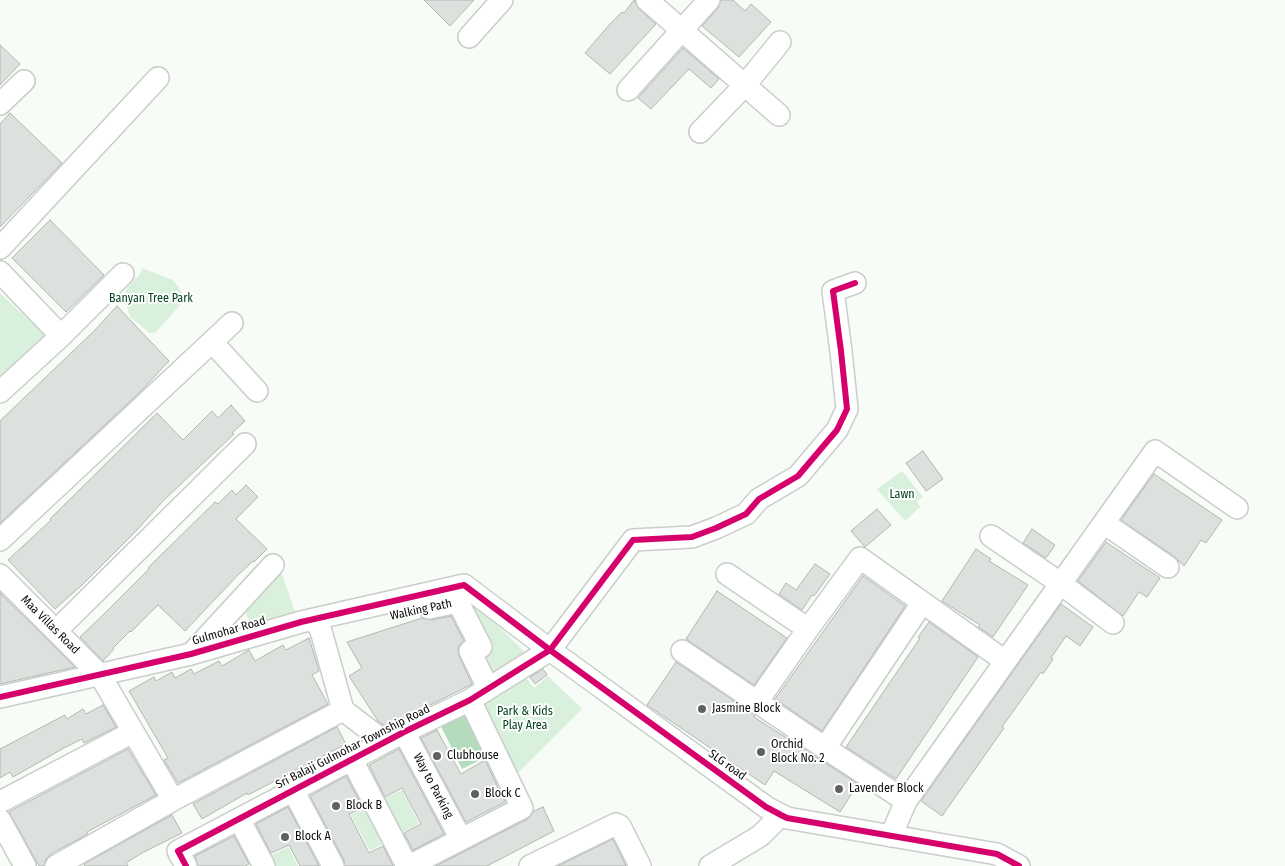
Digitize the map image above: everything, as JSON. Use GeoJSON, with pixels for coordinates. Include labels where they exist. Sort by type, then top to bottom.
{"type":"FeatureCollection","features":[{"type":"Feature","properties":{"kind":"street"},"geometry":{"type":"LineString","coordinates":[[469,38],[502,0]]}},
{"type":"Feature","properties":{"kind":"street"},"geometry":{"type":"LineString","coordinates":[[648,0],[780,115]]}},
{"type":"Feature","properties":{"kind":"street"},"geometry":{"type":"LineString","coordinates":[[628,90],[709,0]]}},
{"type":"Feature","properties":{"kind":"street"},"geometry":{"type":"LineString","coordinates":[[700,132],[745,85],[780,42]]}},
{"type":"Feature","properties":{"kind":"street"},"geometry":{"type":"LineString","coordinates":[[0,248],[158,78]]}},
{"type":"Feature","properties":{"kind":"street"},"geometry":{"type":"LineString","coordinates":[[0,104],[24,81]]}},
{"type":"Feature","properties":{"kind":"street"},"geometry":{"type":"LineString","coordinates":[[0,272],[61,336]]}},
{"type":"Feature","properties":{"kind":"street"},"geometry":{"type":"LineString","coordinates":[[0,392],[61,336],[123,274]]}},
{"type":"Feature","properties":{"kind":"street"},"geometry":{"type":"LineString","coordinates":[[550,650],[633,540],[692,537],[746,514],[759,499],[798,476],[837,430],[847,409],[832,291],[855,283]]}},
{"type":"Feature","properties":{"kind":"street"},"geometry":{"type":"LineString","coordinates":[[0,540],[232,323]]}},
{"type":"Feature","properties":{"kind":"street"},"geometry":{"type":"LineString","coordinates":[[212,342],[257,391]]}},
{"type":"Feature","properties":{"kind":"street"},"geometry":{"type":"LineString","coordinates":[[56,631],[245,444]]}},
{"type":"Feature","properties":{"kind":"street"},"geometry":{"type":"LineString","coordinates":[[890,836],[906,800],[1155,451],[1237,508]]}},
{"type":"Feature","properties":{"kind":"street"},"geometry":{"type":"LineString","coordinates":[[1104,522],[1168,567]]}},
{"type":"Feature","properties":{"kind":"street"},"geometry":{"type":"LineString","coordinates":[[991,536],[1060,583],[1113,623]]}},
{"type":"Feature","properties":{"kind":"street"},"geometry":{"type":"LineString","coordinates":[[757,702],[860,558],[1005,661]]}},
{"type":"Feature","properties":{"kind":"street"},"geometry":{"type":"LineString","coordinates":[[191,654],[273,565]]}},
{"type":"Feature","properties":{"kind":"street"},"geometry":{"type":"LineString","coordinates":[[727,574],[808,629]]}},
{"type":"Feature","properties":{"kind":"street","name":"Maa Villas Road"},"geometry":{"type":"LineString","coordinates":[[0,575],[100,675],[173,800]]}},
{"type":"Feature","properties":{"kind":"street","name":"SLG road"},"geometry":{"type":"LineString","coordinates":[[464,585],[766,807],[781,815],[787,818],[996,854],[1019,866]]}},
{"type":"Feature","properties":{"kind":"street","name":"Gulmohar Road"},"geometry":{"type":"LineString","coordinates":[[0,697],[191,654],[301,622],[318,625],[464,585]]}},
{"type":"Feature","properties":{"kind":"street","name":"Walking Path"},"geometry":{"type":"LineString","coordinates":[[318,625],[458,602],[481,647],[470,652],[488,688]]}},
{"type":"Feature","properties":{"kind":"street"},"geometry":{"type":"LineString","coordinates":[[824,748],[922,603]]}},
{"type":"Feature","properties":{"kind":"street"},"geometry":{"type":"LineString","coordinates":[[318,625],[344,710],[384,742]]}},
{"type":"Feature","properties":{"kind":"street","name":"Sri Balaji Gulmohar Township Road"},"geometry":{"type":"LineString","coordinates":[[186,866],[178,851],[384,742],[470,700],[550,650]]}},
{"type":"Feature","properties":{"kind":"street"},"geometry":{"type":"LineString","coordinates":[[682,651],[824,748],[906,800]]}},
{"type":"Feature","properties":{"kind":"street"},"geometry":{"type":"LineString","coordinates":[[352,760],[408,866],[522,808],[470,700]]}},
{"type":"Feature","properties":{"kind":"street"},"geometry":{"type":"LineString","coordinates":[[56,866],[173,800],[344,710]]}},
{"type":"Feature","properties":{"kind":"street"},"geometry":{"type":"LineString","coordinates":[[25,866],[1,815],[134,732]]}},
{"type":"Feature","properties":{"kind":"street","name":"Way to Parking"},"geometry":{"type":"LineString","coordinates":[[404,732],[461,839]]}},
{"type":"Feature","properties":{"kind":"street"},"geometry":{"type":"LineString","coordinates":[[293,790],[332,866]]}},
{"type":"Feature","properties":{"kind":"street"},"geometry":{"type":"LineString","coordinates":[[710,866],[760,836],[781,815]]}},
{"type":"Feature","properties":{"kind":"street"},"geometry":{"type":"LineString","coordinates":[[239,819],[264,866]]}},
{"type":"Feature","properties":{"kind":"street"},"geometry":{"type":"LineString","coordinates":[[530,866],[616,824],[620,826],[640,866]]}},
{"type":"Feature","properties":{"kind":"green space","name":"Banyan Tree Park"},"geometry":{"type":"Polygon","coordinates":[[[142,268],[173,280],[184,295],[180,305],[155,333],[150,333],[130,317],[124,297],[127,288],[140,274],[142,268]]]}},
{"type":"Feature","properties":{"kind":"green space"},"geometry":{"type":"Polygon","coordinates":[[[0,293],[45,335],[1,381],[0,380],[0,293]]]}},
{"type":"Feature","properties":{"kind":"green space","name":"Lawn"},"geometry":{"type":"Polygon","coordinates":[[[902,471],[923,497],[917,501],[920,507],[905,521],[877,489],[902,471]]]}},
{"type":"Feature","properties":{"kind":"green space"},"geometry":{"type":"Polygon","coordinates":[[[281,572],[296,614],[251,626],[244,609],[281,572]]]}},
{"type":"Feature","properties":{"kind":"green space"},"geometry":{"type":"Polygon","coordinates":[[[463,592],[529,656],[488,682],[463,592]]]}},
{"type":"Feature","properties":{"kind":"green space","name":"Park & Kids Play Area"},"geometry":{"type":"Polygon","coordinates":[[[524,675],[534,688],[548,676],[582,709],[517,774],[479,705],[524,675]]]}},
{"type":"Feature","properties":{"kind":"green space"},"geometry":{"type":"Polygon","coordinates":[[[402,790],[419,824],[395,836],[376,802],[402,790]]]}},
{"type":"Feature","properties":{"kind":"green space"},"geometry":{"type":"Polygon","coordinates":[[[373,804],[391,839],[370,851],[351,815],[373,804]]]}},
{"type":"Feature","properties":{"kind":"green space"},"geometry":{"type":"Polygon","coordinates":[[[288,847],[298,866],[267,866],[263,859],[288,847]]]}},
{"type":"Feature","properties":{"kind":"shaded area"},"geometry":{"type":"Polygon","coordinates":[[[470,710],[492,754],[462,769],[440,724],[470,710]]]}},
{"type":"Feature","properties":{"kind":"building"},"geometry":{"type":"Polygon","coordinates":[[[424,0],[474,0],[450,26],[424,0]]]}},
{"type":"Feature","properties":{"kind":"building"},"geometry":{"type":"Polygon","coordinates":[[[634,0],[639,9],[656,24],[610,74],[585,53],[634,0]]]}},
{"type":"Feature","properties":{"kind":"building"},"geometry":{"type":"Polygon","coordinates":[[[721,0],[733,0],[745,11],[751,4],[771,22],[739,57],[702,26],[718,8],[721,0]]]}},
{"type":"Feature","properties":{"kind":"building"},"geometry":{"type":"Polygon","coordinates":[[[0,45],[20,64],[0,85],[0,45]]]}},
{"type":"Feature","properties":{"kind":"building"},"geometry":{"type":"Polygon","coordinates":[[[683,48],[719,79],[711,88],[689,69],[651,109],[638,98],[683,48]]]}},
{"type":"Feature","properties":{"kind":"building"},"geometry":{"type":"Polygon","coordinates":[[[10,113],[62,163],[0,227],[0,124],[10,113]]]}},
{"type":"Feature","properties":{"kind":"building"},"geometry":{"type":"Polygon","coordinates":[[[50,220],[104,275],[66,312],[12,258],[50,220]]]}},
{"type":"Feature","properties":{"kind":"building"},"geometry":{"type":"Polygon","coordinates":[[[117,306],[169,361],[142,390],[0,523],[0,421],[94,331],[117,306]]]}},
{"type":"Feature","properties":{"kind":"building"},"geometry":{"type":"Polygon","coordinates":[[[231,405],[245,421],[232,433],[234,434],[163,501],[82,585],[55,609],[8,560],[51,520],[157,413],[183,440],[212,411],[218,418],[231,405]]]}},
{"type":"Feature","properties":{"kind":"building"},"geometry":{"type":"Polygon","coordinates":[[[923,451],[943,479],[926,491],[906,463],[923,451]]]}},
{"type":"Feature","properties":{"kind":"building"},"geometry":{"type":"Polygon","coordinates":[[[1154,474],[1222,520],[1206,543],[1201,540],[1184,566],[1175,557],[1121,520],[1154,474]]]}},
{"type":"Feature","properties":{"kind":"building"},"geometry":{"type":"Polygon","coordinates":[[[246,485],[258,497],[236,519],[267,549],[238,575],[185,631],[158,605],[113,648],[103,661],[80,637],[215,502],[218,504],[232,490],[236,495],[246,485]]]}},
{"type":"Feature","properties":{"kind":"building"},"geometry":{"type":"Polygon","coordinates":[[[877,509],[891,525],[865,547],[851,531],[877,509]]]}},
{"type":"Feature","properties":{"kind":"building"},"geometry":{"type":"Polygon","coordinates":[[[1032,529],[1055,545],[1046,558],[1023,543],[1032,529]]]}},
{"type":"Feature","properties":{"kind":"building"},"geometry":{"type":"Polygon","coordinates":[[[1106,542],[1160,578],[1147,597],[1139,592],[1123,616],[1078,581],[1106,542]]]}},
{"type":"Feature","properties":{"kind":"building"},"geometry":{"type":"Polygon","coordinates":[[[976,549],[991,559],[989,561],[1028,585],[993,637],[978,627],[980,625],[942,601],[976,549]]]}},
{"type":"Feature","properties":{"kind":"building"},"geometry":{"type":"Polygon","coordinates":[[[815,564],[830,574],[802,610],[779,594],[786,583],[796,590],[815,564]]]}},
{"type":"Feature","properties":{"kind":"building"},"geometry":{"type":"Polygon","coordinates":[[[863,576],[905,606],[822,731],[775,699],[863,576]]]}},
{"type":"Feature","properties":{"kind":"building"},"geometry":{"type":"Polygon","coordinates":[[[717,591],[787,638],[754,685],[686,639],[717,591]]]}},
{"type":"Feature","properties":{"kind":"building"},"geometry":{"type":"Polygon","coordinates":[[[0,593],[75,667],[0,684],[0,593]]]}},
{"type":"Feature","properties":{"kind":"building"},"geometry":{"type":"Polygon","coordinates":[[[1061,604],[1093,627],[1080,646],[1066,636],[1043,674],[1041,672],[942,816],[921,801],[1061,604]]]}},
{"type":"Feature","properties":{"kind":"building"},"geometry":{"type":"Polygon","coordinates":[[[451,616],[464,641],[458,649],[459,656],[472,684],[386,727],[378,721],[349,676],[362,668],[347,642],[422,618],[431,620],[451,616]]]}},
{"type":"Feature","properties":{"kind":"building"},"geometry":{"type":"Polygon","coordinates":[[[929,622],[978,657],[896,779],[846,747],[929,622]]]}},
{"type":"Feature","properties":{"kind":"building"},"geometry":{"type":"Polygon","coordinates":[[[309,638],[319,671],[312,675],[328,704],[178,783],[164,760],[168,758],[129,691],[154,677],[156,681],[172,672],[175,678],[191,669],[194,674],[219,661],[222,666],[249,650],[255,661],[283,645],[286,650],[309,638]]]}},
{"type":"Feature","properties":{"kind":"building"},"geometry":{"type":"Polygon","coordinates":[[[676,662],[755,715],[754,717],[858,784],[840,812],[774,771],[765,785],[647,705],[676,662]]]}},
{"type":"Feature","properties":{"kind":"building"},"geometry":{"type":"Polygon","coordinates":[[[543,669],[547,675],[535,684],[530,677],[543,669]]]}},
{"type":"Feature","properties":{"kind":"building"},"geometry":{"type":"Polygon","coordinates":[[[103,705],[116,727],[84,743],[82,739],[13,777],[10,772],[0,778],[0,749],[65,715],[67,719],[83,709],[86,714],[103,705]]]}},
{"type":"Feature","properties":{"kind":"building"},"geometry":{"type":"Polygon","coordinates":[[[337,727],[346,744],[248,795],[247,793],[202,819],[193,804],[337,727]]]}},
{"type":"Feature","properties":{"kind":"building","name":"Block C"},"geometry":{"type":"Polygon","coordinates":[[[437,730],[461,774],[485,760],[505,802],[466,822],[421,738],[437,730]]]}},
{"type":"Feature","properties":{"kind":"building"},"geometry":{"type":"Polygon","coordinates":[[[128,749],[156,795],[52,853],[46,859],[44,866],[39,866],[9,812],[128,749]]]}},
{"type":"Feature","properties":{"kind":"building"},"geometry":{"type":"Polygon","coordinates":[[[399,749],[444,834],[413,850],[404,833],[421,824],[402,788],[385,797],[369,765],[399,749]]]}},
{"type":"Feature","properties":{"kind":"building"},"geometry":{"type":"Polygon","coordinates":[[[346,776],[363,808],[349,814],[369,853],[383,846],[393,866],[345,866],[344,860],[310,796],[346,776]]]}},
{"type":"Feature","properties":{"kind":"building"},"geometry":{"type":"Polygon","coordinates":[[[288,807],[319,866],[300,866],[289,845],[271,853],[256,824],[288,807]]]}},
{"type":"Feature","properties":{"kind":"building"},"geometry":{"type":"Polygon","coordinates":[[[543,807],[554,831],[487,866],[436,866],[528,819],[534,811],[543,807]]]}},
{"type":"Feature","properties":{"kind":"building"},"geometry":{"type":"Polygon","coordinates":[[[172,815],[182,833],[142,853],[126,863],[128,866],[85,866],[84,864],[172,815]]]}},
{"type":"Feature","properties":{"kind":"building"},"geometry":{"type":"Polygon","coordinates":[[[234,836],[249,864],[245,866],[198,866],[195,856],[234,836]]]}},
{"type":"Feature","properties":{"kind":"building"},"geometry":{"type":"Polygon","coordinates":[[[613,839],[626,866],[558,866],[613,839]]]}},
{"type":"Feature","properties":{"kind":"cycle path"},"geometry":{"type":"LineString","coordinates":[[186,866],[178,851],[404,732],[470,700],[550,650],[633,540],[692,537],[716,528],[746,514],[759,499],[798,476],[837,430],[847,409],[833,291],[855,283]]}},
{"type":"Feature","properties":{"kind":"cycle path"},"geometry":{"type":"LineString","coordinates":[[0,697],[191,654],[301,622],[464,585],[766,807],[781,815],[787,818],[997,854],[1019,866]]}},
{"type":"Feature","properties":{"kind":"place","name":"Jasmine Block"},"geometry":{"type":"Point","coordinates":[702,709]}},
{"type":"Feature","properties":{"kind":"place","name":"Orchid Block No. 2"},"geometry":{"type":"Point","coordinates":[761,752]}},
{"type":"Feature","properties":{"kind":"place","name":"Clubhouse"},"geometry":{"type":"Point","coordinates":[437,756]}},
{"type":"Feature","properties":{"kind":"place","name":"Lavender Block"},"geometry":{"type":"Point","coordinates":[839,789]}},
{"type":"Feature","properties":{"kind":"place","name":"Block C"},"geometry":{"type":"Point","coordinates":[475,794]}},
{"type":"Feature","properties":{"kind":"place","name":"Block B"},"geometry":{"type":"Point","coordinates":[336,806]}},
{"type":"Feature","properties":{"kind":"place","name":"Block A"},"geometry":{"type":"Point","coordinates":[285,837]}}]}
